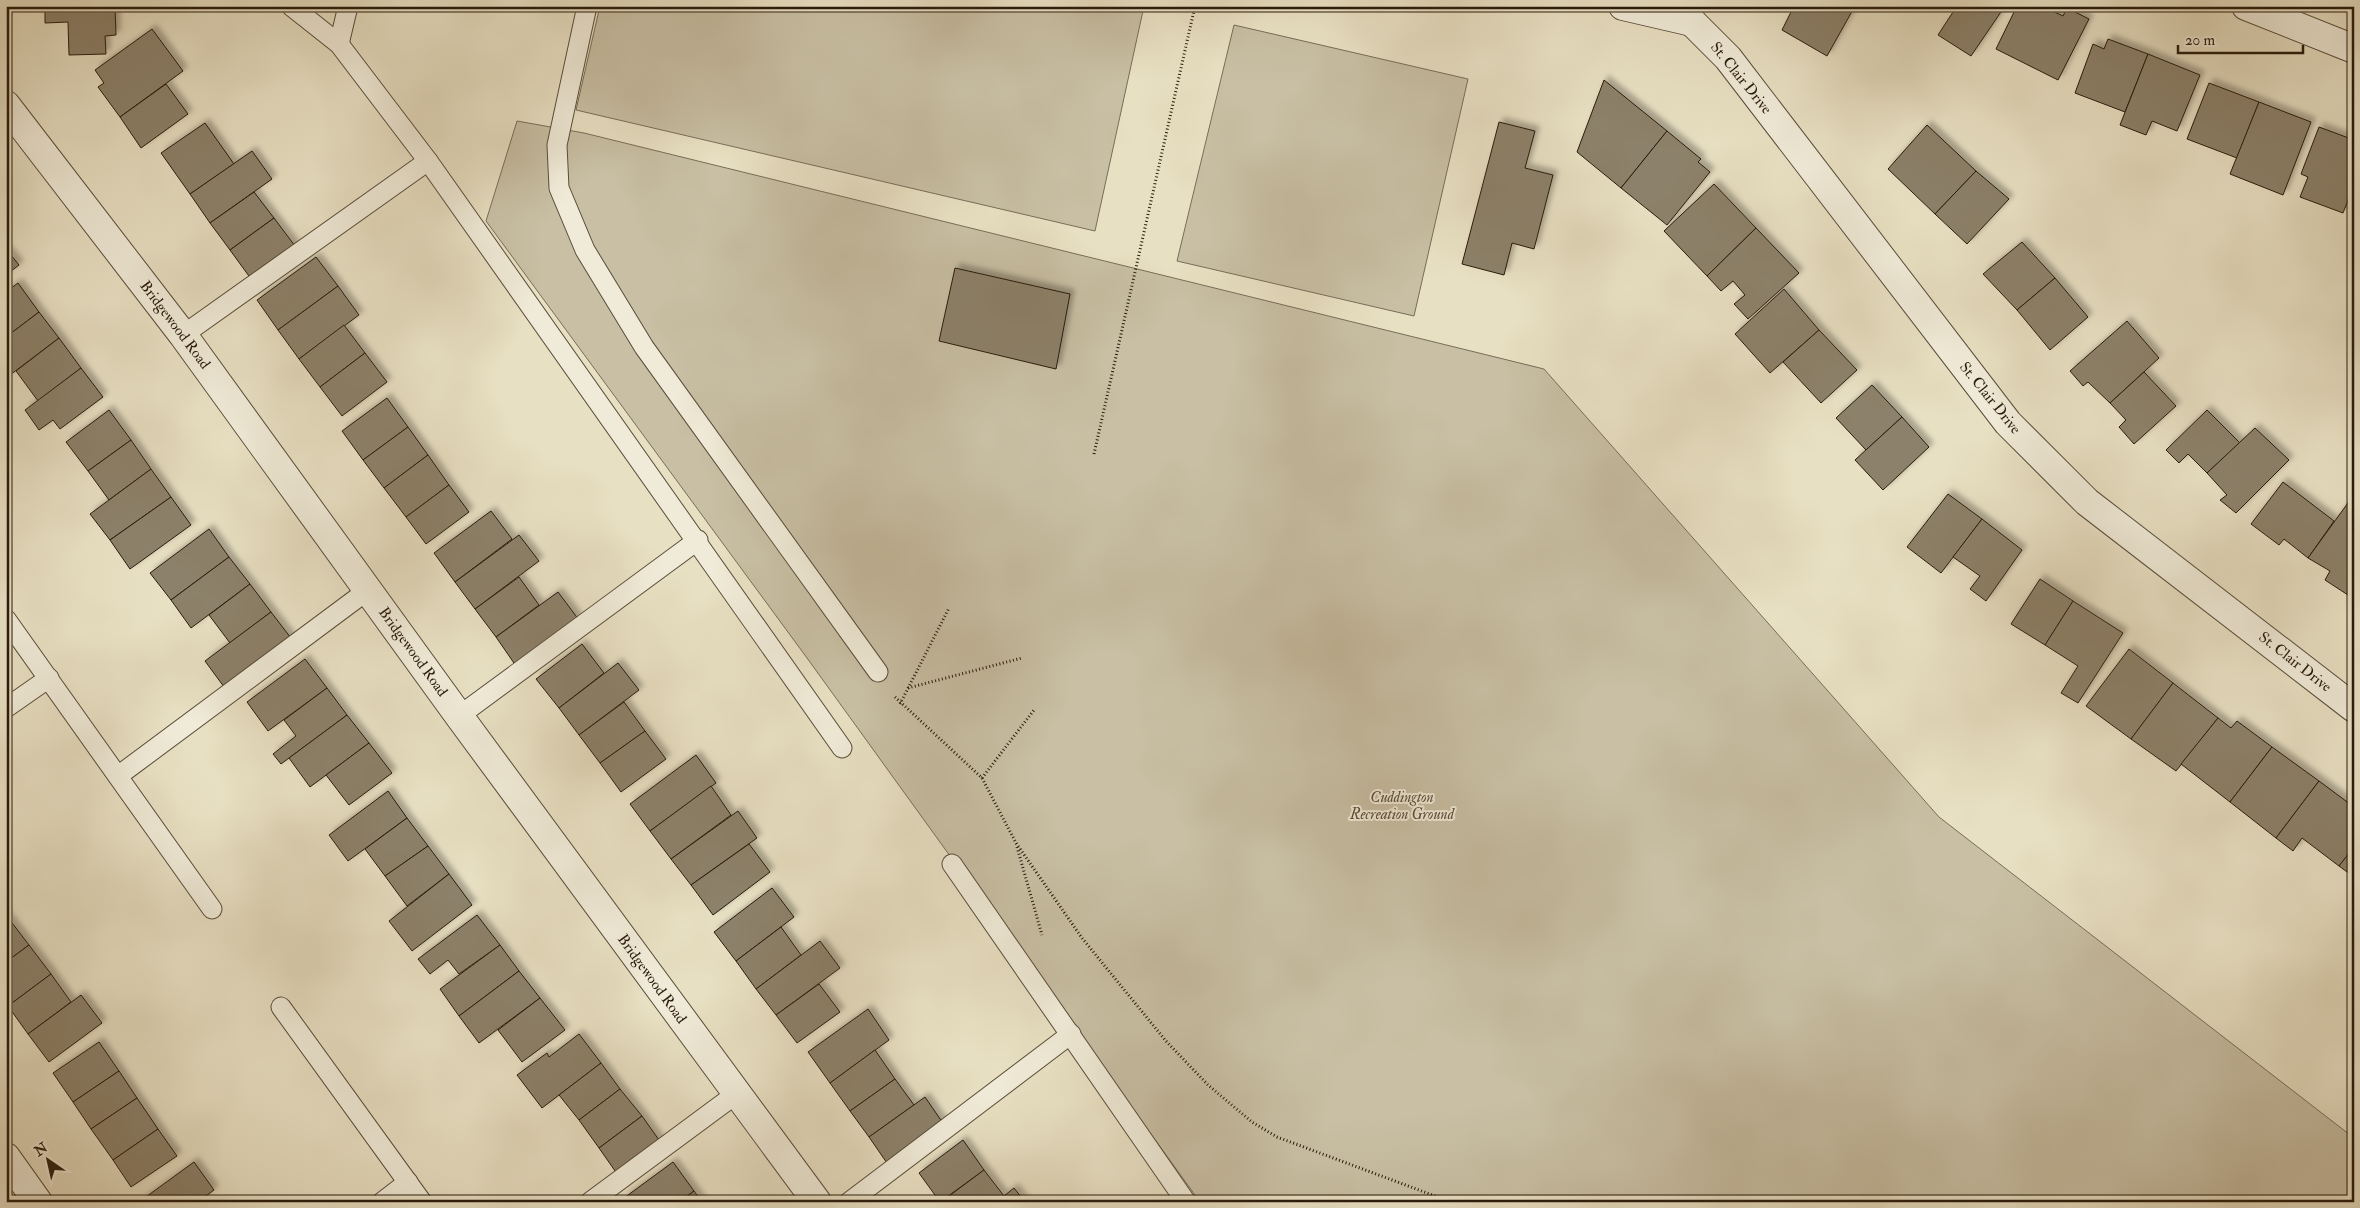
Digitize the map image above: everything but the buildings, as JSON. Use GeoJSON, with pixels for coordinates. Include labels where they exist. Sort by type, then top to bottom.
{"type":"FeatureCollection","features":[{"type":"Feature","properties":{"kind":"street"},"geometry":{"type":"LineString","coordinates":[[1623,6],[1697,14]]}},
{"type":"Feature","properties":{"kind":"street"},"geometry":{"type":"LineString","coordinates":[[2246,6],[2354,49]]}},
{"type":"Feature","properties":{"kind":"street","name":"St. Clair Drive"},"geometry":{"type":"LineString","coordinates":[[1697,14],[1728,58],[2008,423],[2087,502],[2354,708]]}},
{"type":"Feature","properties":{"kind":"street","name":"Bridgewood Road"},"geometry":{"type":"LineString","coordinates":[[6,105],[183,334],[459,716],[817,1202]]}},
{"type":"Feature","properties":{"kind":"street"},"geometry":{"type":"LineString","coordinates":[[6,1157],[38,1202]]}},
{"type":"Feature","properties":{"kind":"lane"},"geometry":{"type":"LineString","coordinates":[[291,6],[338,44],[428,161],[698,540],[842,748]]}},
{"type":"Feature","properties":{"kind":"lane"},"geometry":{"type":"LineString","coordinates":[[338,44],[348,6]]}},
{"type":"Feature","properties":{"kind":"lane"},"geometry":{"type":"LineString","coordinates":[[587,6],[557,145],[558,188],[585,250],[644,347],[878,672]]}},
{"type":"Feature","properties":{"kind":"lane"},"geometry":{"type":"LineString","coordinates":[[183,334],[428,161]]}},
{"type":"Feature","properties":{"kind":"lane"},"geometry":{"type":"LineString","coordinates":[[459,716],[698,540]]}},
{"type":"Feature","properties":{"kind":"lane"},"geometry":{"type":"LineString","coordinates":[[118,776],[368,590]]}},
{"type":"Feature","properties":{"kind":"lane"},"geometry":{"type":"LineString","coordinates":[[6,619],[212,909]]}},
{"type":"Feature","properties":{"kind":"lane"},"geometry":{"type":"LineString","coordinates":[[6,708],[49,678]]}},
{"type":"Feature","properties":{"kind":"lane"},"geometry":{"type":"LineString","coordinates":[[952,864],[1186,1202]]}},
{"type":"Feature","properties":{"kind":"lane"},"geometry":{"type":"LineString","coordinates":[[281,1007],[422,1202]]}},
{"type":"Feature","properties":{"kind":"lane"},"geometry":{"type":"LineString","coordinates":[[849,1202],[1070,1034]]}},
{"type":"Feature","properties":{"kind":"lane"},"geometry":{"type":"LineString","coordinates":[[590,1202],[736,1094]]}},
{"type":"Feature","properties":{"kind":"lane"},"geometry":{"type":"LineString","coordinates":[[382,1202],[408,1182]]}},
{"type":"Feature","properties":{"kind":"path"},"geometry":{"type":"LineString","coordinates":[[1094,454],[1195,6]]}},
{"type":"Feature","properties":{"kind":"path"},"geometry":{"type":"LineString","coordinates":[[900,704],[949,608]]}},
{"type":"Feature","properties":{"kind":"path"},"geometry":{"type":"LineString","coordinates":[[908,688],[1022,658]]}},
{"type":"Feature","properties":{"kind":"path"},"geometry":{"type":"LineString","coordinates":[[878,672],[900,704],[982,778],[1016,843],[1082,938],[1166,1041],[1208,1085],[1252,1122],[1277,1137],[1451,1202]]}},
{"type":"Feature","properties":{"kind":"path"},"geometry":{"type":"LineString","coordinates":[[982,778],[1034,710]]}},
{"type":"Feature","properties":{"kind":"green space"},"geometry":{"type":"Polygon","coordinates":[[[600,6],[1144,6],[1095,231],[576,110],[600,6]]]}},
{"type":"Feature","properties":{"kind":"green space"},"geometry":{"type":"Polygon","coordinates":[[[1234,25],[1468,79],[1414,316],[1177,261],[1234,25]]]}},
{"type":"Feature","properties":{"kind":"green space","name":"Cuddington Recreation Ground"},"geometry":{"type":"Polygon","coordinates":[[[517,121],[584,133],[1544,369],[1939,817],[2354,1138],[2354,1202],[1200,1202],[807,658],[486,221],[517,121]]]}}]}
